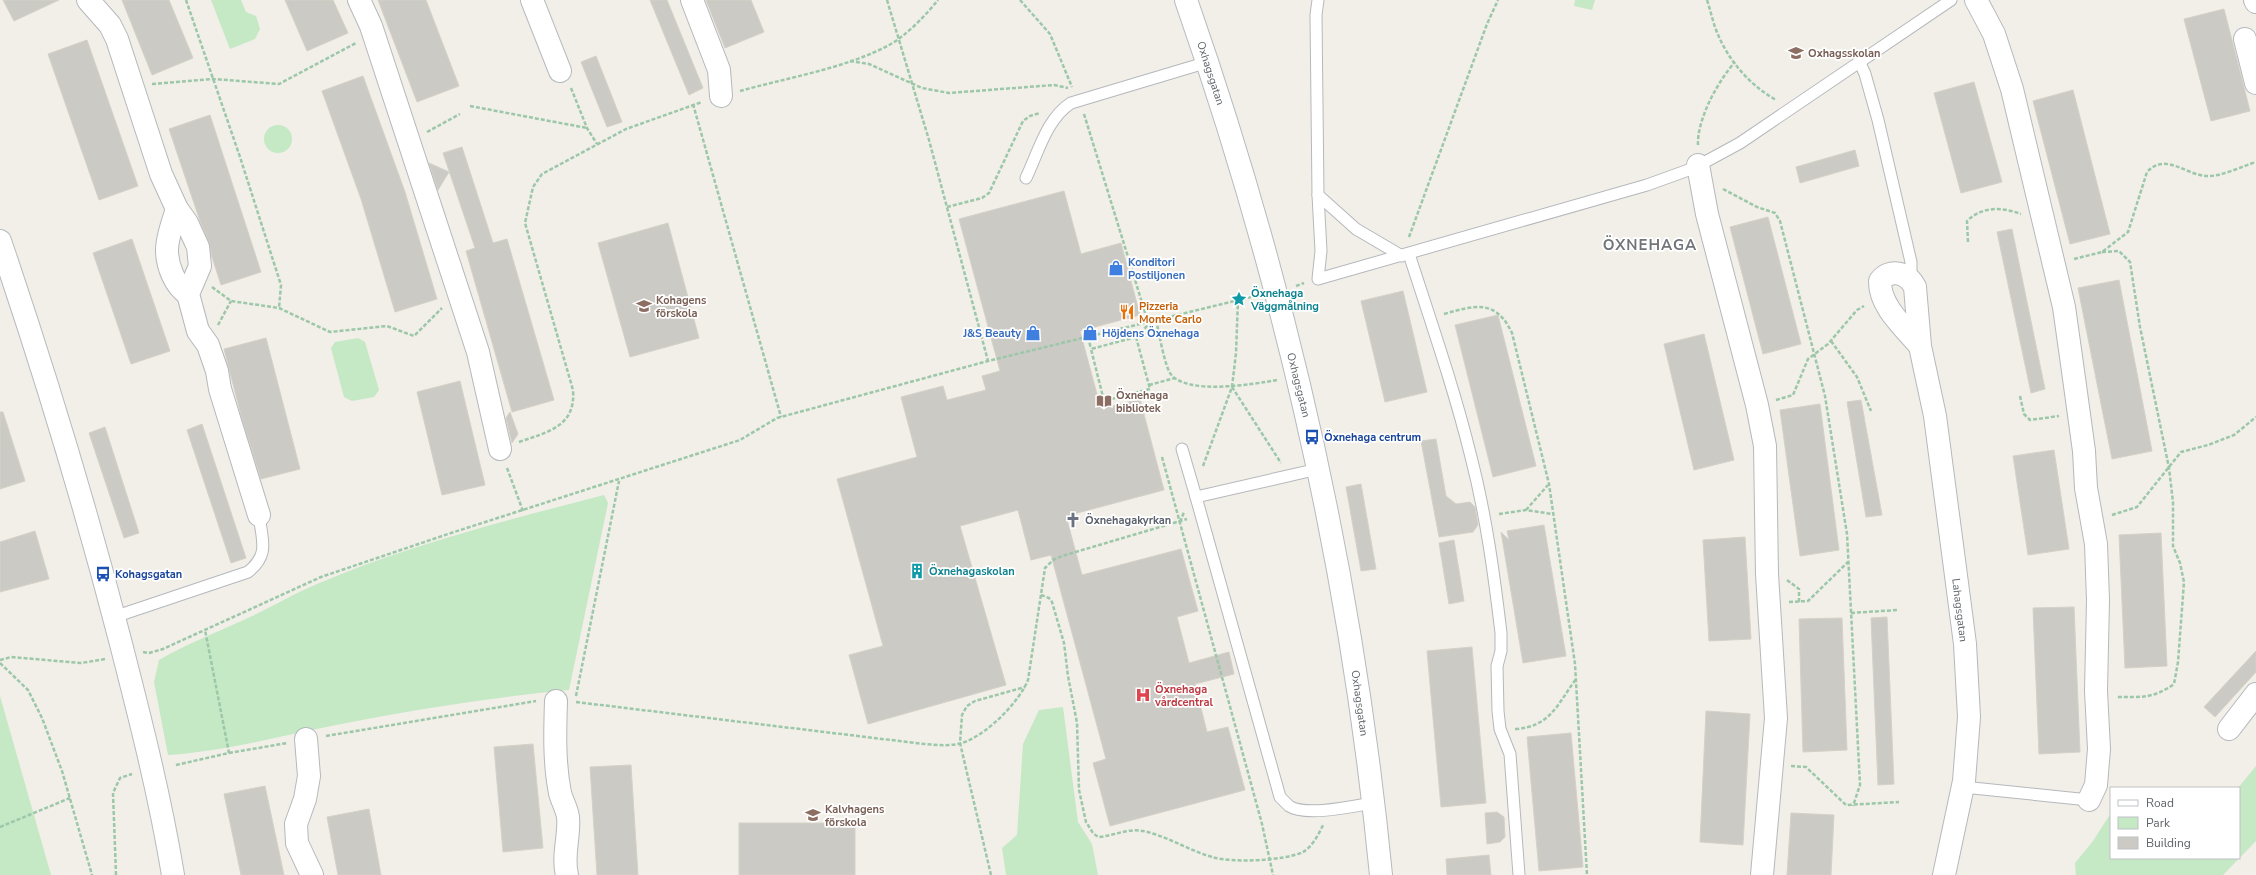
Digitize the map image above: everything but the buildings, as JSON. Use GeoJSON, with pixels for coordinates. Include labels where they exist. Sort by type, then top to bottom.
{"type":"FeatureCollection","features":[{"type":"Feature","properties":{"kind":"street"},"geometry":{"type":"LineString","coordinates":[[88,0],[110,26],[117,39],[161,174],[177,210],[187,223],[198,247],[200,266],[192,285],[198,330],[208,345],[217,371],[220,390],[258,515]]}},
{"type":"Feature","properties":{"kind":"street"},"geometry":{"type":"LineString","coordinates":[[360,0],[371,26],[395,105],[409,141],[478,352],[500,449]]}},
{"type":"Feature","properties":{"kind":"street"},"geometry":{"type":"LineString","coordinates":[[532,0],[560,71]]}},
{"type":"Feature","properties":{"kind":"street"},"geometry":{"type":"LineString","coordinates":[[692,0],[719,70],[721,96]]}},
{"type":"Feature","properties":{"kind":"street","name":"Oxhagsgatan"},"geometry":{"type":"LineString","coordinates":[[1186,0],[1208,62],[1260,238],[1287,336],[1318,469],[1348,624],[1373,803],[1380,875]]}},
{"type":"Feature","properties":{"kind":"street"},"geometry":{"type":"LineString","coordinates":[[1976,0],[1994,34],[2007,75],[2047,230],[2064,307],[2079,412],[2084,451],[2086,488],[2096,544],[2098,600],[2096,696],[2099,749],[2096,785],[2089,800]]}},
{"type":"Feature","properties":{"kind":"street"},"geometry":{"type":"LineString","coordinates":[[2245,39],[2256,83]]}},
{"type":"Feature","properties":{"kind":"street"},"geometry":{"type":"LineString","coordinates":[[1698,170],[1757,405],[1765,446],[1769,604],[1776,718],[1762,875]]}},
{"type":"Feature","properties":{"kind":"street"},"geometry":{"type":"LineString","coordinates":[[177,210],[167,250],[174,277],[180,289],[192,285]]}},
{"type":"Feature","properties":{"kind":"street"},"geometry":{"type":"LineString","coordinates":[[0,241],[64,437],[124,653],[149,752],[174,875]]}},
{"type":"Feature","properties":{"kind":"street","name":"Lahagsgatan"},"geometry":{"type":"LineString","coordinates":[[1920,346],[1886,305],[1879,292],[1880,281],[1890,272],[1898,272],[1911,279],[1914,287],[1920,346],[1935,416],[1965,644],[1969,718],[1963,787],[1949,862],[1944,875]]}},
{"type":"Feature","properties":{"kind":"street"},"geometry":{"type":"LineString","coordinates":[[2228,729],[2256,694]]}},
{"type":"Feature","properties":{"kind":"street"},"geometry":{"type":"LineString","coordinates":[[565,701],[555,738],[560,794],[568,815],[569,834],[565,852],[567,875]]}},
{"type":"Feature","properties":{"kind":"street"},"geometry":{"type":"LineString","coordinates":[[306,739],[309,776],[305,799],[296,824],[297,842],[312,875]]}},
{"type":"Feature","properties":{"kind":"lane"},"geometry":{"type":"LineString","coordinates":[[1318,0],[1316,15],[1318,195],[1321,251],[1318,280],[1698,170],[1791,110],[1951,0]]}},
{"type":"Feature","properties":{"kind":"lane"},"geometry":{"type":"LineString","coordinates":[[1026,178],[1054,119],[1061,109],[1075,102],[1208,62]]}},
{"type":"Feature","properties":{"kind":"lane"},"geometry":{"type":"LineString","coordinates":[[1860,63],[1865,74],[1878,120],[1911,262],[1911,279]]}},
{"type":"Feature","properties":{"kind":"lane"},"geometry":{"type":"LineString","coordinates":[[1318,195],[1356,229],[1406,255],[1430,317],[1447,368],[1472,458],[1485,518],[1501,633],[1501,651],[1497,666],[1498,711],[1500,729],[1510,754],[1519,875]]}},
{"type":"Feature","properties":{"kind":"lane"},"geometry":{"type":"LineString","coordinates":[[1182,449],[1280,797],[1290,806],[1302,809],[1325,809],[1373,803]]}},
{"type":"Feature","properties":{"kind":"lane"},"geometry":{"type":"LineString","coordinates":[[1195,493],[1318,469]]}},
{"type":"Feature","properties":{"kind":"lane"},"geometry":{"type":"LineString","coordinates":[[114,617],[248,572],[259,563],[264,552],[258,515]]}},
{"type":"Feature","properties":{"kind":"lane"},"geometry":{"type":"LineString","coordinates":[[1963,787],[2089,800]]}},
{"type":"Feature","properties":{"kind":"path"},"geometry":{"type":"LineString","coordinates":[[186,0],[240,157],[281,285],[280,308]]}},
{"type":"Feature","properties":{"kind":"path"},"geometry":{"type":"LineString","coordinates":[[887,0],[947,208],[988,361]]}},
{"type":"Feature","properties":{"kind":"path"},"geometry":{"type":"LineString","coordinates":[[523,511],[500,449],[545,434],[560,425],[569,415],[574,400],[573,390],[525,223],[533,187],[537,179],[542,174],[626,129],[693,104],[850,61],[890,45],[925,16],[938,0]]}},
{"type":"Feature","properties":{"kind":"path"},"geometry":{"type":"LineString","coordinates":[[850,61],[869,64],[922,88],[949,93],[1054,85],[1066,87],[1074,92],[1050,34],[1020,0]]}},
{"type":"Feature","properties":{"kind":"path"},"geometry":{"type":"LineString","coordinates":[[1406,255],[1487,24],[1498,0]]}},
{"type":"Feature","properties":{"kind":"path"},"geometry":{"type":"LineString","coordinates":[[1707,0],[1716,28],[1726,49],[1748,81],[1791,110]]}},
{"type":"Feature","properties":{"kind":"path"},"geometry":{"type":"LineString","coordinates":[[132,86],[213,79],[279,84],[357,42],[371,26]]}},
{"type":"Feature","properties":{"kind":"path"},"geometry":{"type":"LineString","coordinates":[[1735,62],[1721,77],[1698,133],[1698,170],[1748,202],[1775,213],[1780,221],[1825,396],[1849,562],[1860,785],[1853,806]]}},
{"type":"Feature","properties":{"kind":"path"},"geometry":{"type":"LineString","coordinates":[[560,71],[569,84],[587,128],[597,144]]}},
{"type":"Feature","properties":{"kind":"path"},"geometry":{"type":"LineString","coordinates":[[947,208],[982,198],[989,193],[1023,121],[1030,116],[1075,102],[1125,242],[1148,322]]}},
{"type":"Feature","properties":{"kind":"path"},"geometry":{"type":"LineString","coordinates":[[693,104],[781,417]]}},
{"type":"Feature","properties":{"kind":"path"},"geometry":{"type":"LineString","coordinates":[[470,106],[587,128]]}},
{"type":"Feature","properties":{"kind":"path"},"geometry":{"type":"LineString","coordinates":[[409,141],[460,114]]}},
{"type":"Feature","properties":{"kind":"path"},"geometry":{"type":"LineString","coordinates":[[2102,252],[2128,232],[2147,172],[2152,166],[2165,162],[2192,173],[2208,176],[2256,162]]}},
{"type":"Feature","properties":{"kind":"path"},"geometry":{"type":"LineString","coordinates":[[1968,242],[1967,221],[1975,213],[1992,208],[2005,208],[2020,214],[2047,230]]}},
{"type":"Feature","properties":{"kind":"path"},"geometry":{"type":"LineString","coordinates":[[2054,264],[2102,252],[2119,252],[2130,262],[2140,326],[2169,468],[2173,502],[2173,546],[2180,563],[2184,582],[2178,662],[2174,684],[2161,693],[2150,697],[2096,696]]}},
{"type":"Feature","properties":{"kind":"path"},"geometry":{"type":"LineString","coordinates":[[192,285],[232,301],[280,308],[330,332],[387,326],[414,336],[446,304],[456,282]]}},
{"type":"Feature","properties":{"kind":"path"},"geometry":{"type":"LineString","coordinates":[[92,875],[70,798],[42,718],[28,690],[0,661],[10,657],[81,663],[97,661],[133,649],[146,653],[154,652],[253,610],[321,577],[740,440],[781,417],[988,361],[1251,297]]}},
{"type":"Feature","properties":{"kind":"path"},"geometry":{"type":"LineString","coordinates":[[1180,522],[1195,493],[1232,387],[1236,353],[1238,300]]}},
{"type":"Feature","properties":{"kind":"path"},"geometry":{"type":"LineString","coordinates":[[1757,405],[1793,395],[1808,359],[1831,341],[1857,310],[1866,304]]}},
{"type":"Feature","properties":{"kind":"path"},"geometry":{"type":"LineString","coordinates":[[1430,317],[1471,306],[1486,307],[1497,311],[1506,321],[1512,333],[1549,484],[1576,679],[1587,875]]}},
{"type":"Feature","properties":{"kind":"path"},"geometry":{"type":"LineString","coordinates":[[1091,349],[1136,337],[1154,320]]}},
{"type":"Feature","properties":{"kind":"path"},"geometry":{"type":"LineString","coordinates":[[1154,320],[1170,372],[1175,378],[1200,386],[1232,387],[1281,379]]}},
{"type":"Feature","properties":{"kind":"path"},"geometry":{"type":"LineString","coordinates":[[1088,337],[1104,401],[1150,389],[1136,337]]}},
{"type":"Feature","properties":{"kind":"path"},"geometry":{"type":"LineString","coordinates":[[1831,341],[1857,377],[1871,410]]}},
{"type":"Feature","properties":{"kind":"path"},"geometry":{"type":"LineString","coordinates":[[1149,385],[1175,378]]}},
{"type":"Feature","properties":{"kind":"path"},"geometry":{"type":"LineString","coordinates":[[1232,387],[1288,476]]}},
{"type":"Feature","properties":{"kind":"path"},"geometry":{"type":"LineString","coordinates":[[2020,396],[2024,414],[2030,420],[2079,412]]}},
{"type":"Feature","properties":{"kind":"path"},"geometry":{"type":"LineString","coordinates":[[2091,517],[2116,515],[2137,507],[2181,452],[2208,445],[2234,435],[2256,417]]}},
{"type":"Feature","properties":{"kind":"path"},"geometry":{"type":"LineString","coordinates":[[1162,456],[1273,875]]}},
{"type":"Feature","properties":{"kind":"path"},"geometry":{"type":"LineString","coordinates":[[565,701],[619,480]]}},
{"type":"Feature","properties":{"kind":"path"},"geometry":{"type":"LineString","coordinates":[[1526,510],[1549,484]]}},
{"type":"Feature","properties":{"kind":"path"},"geometry":{"type":"LineString","coordinates":[[1485,518],[1511,511],[1526,510],[1552,514]]}},
{"type":"Feature","properties":{"kind":"path"},"geometry":{"type":"LineString","coordinates":[[176,765],[229,753],[306,739],[513,704],[565,701],[924,744],[947,746],[960,743],[967,741],[985,731],[1003,715],[1026,687],[1045,568],[1053,560],[1180,522],[1201,514]]}},
{"type":"Feature","properties":{"kind":"path"},"geometry":{"type":"LineString","coordinates":[[1769,604],[1808,601],[1849,562]]}},
{"type":"Feature","properties":{"kind":"path"},"geometry":{"type":"LineString","coordinates":[[1041,595],[1049,598],[1052,602],[1064,643],[1068,676],[1077,723],[1079,790],[1086,822],[1093,833],[1098,837],[1129,830],[1142,830],[1160,835],[1178,845],[1214,858],[1239,860],[1291,856],[1304,851],[1318,835],[1325,820],[1325,809]]}},
{"type":"Feature","properties":{"kind":"path"},"geometry":{"type":"LineString","coordinates":[[1852,613],[1897,610]]}},
{"type":"Feature","properties":{"kind":"path"},"geometry":{"type":"LineString","coordinates":[[205,630],[229,753]]}},
{"type":"Feature","properties":{"kind":"path"},"geometry":{"type":"LineString","coordinates":[[1500,729],[1530,728],[1538,725],[1553,711],[1576,679]]}},
{"type":"Feature","properties":{"kind":"path"},"geometry":{"type":"LineString","coordinates":[[991,875],[960,743],[962,715],[966,706],[975,701],[1026,687]]}},
{"type":"Feature","properties":{"kind":"path"},"geometry":{"type":"LineString","coordinates":[[1771,764],[1806,767],[1838,800],[1846,805],[1853,806],[1899,802]]}},
{"type":"Feature","properties":{"kind":"path"},"geometry":{"type":"LineString","coordinates":[[116,875],[113,793],[120,778],[132,774]]}},
{"type":"Feature","properties":{"kind":"path"},"geometry":{"type":"LineString","coordinates":[[0,827],[70,798]]}},
{"type":"Feature","properties":{"kind":"green space"},"geometry":{"type":"Polygon","coordinates":[[[211,0],[241,0],[246,12],[256,16],[260,29],[255,39],[230,49],[211,0]]]}},
{"type":"Feature","properties":{"kind":"green space"},"geometry":{"type":"Polygon","coordinates":[[[1575,0],[1595,0],[1592,10],[1574,6],[1575,0]]]}},
{"type":"Feature","properties":{"kind":"green space"},"geometry":{"type":"Polygon","coordinates":[[[278,125],[288,129],[292,139],[288,149],[278,153],[268,149],[264,139],[268,129],[278,125]]]}},
{"type":"Feature","properties":{"kind":"green space"},"geometry":{"type":"Polygon","coordinates":[[[358,338],[365,342],[379,390],[374,397],[352,401],[344,397],[331,348],[335,342],[358,338]]]}},
{"type":"Feature","properties":{"kind":"green space"},"geometry":{"type":"Polygon","coordinates":[[[604,495],[608,503],[569,690],[426,708],[234,746],[168,755],[154,682],[159,660],[181,648],[309,588],[387,557],[459,534],[604,495]]]}},
{"type":"Feature","properties":{"kind":"green space"},"geometry":{"type":"Polygon","coordinates":[[[0,696],[51,875],[0,875],[0,696]]]}},
{"type":"Feature","properties":{"kind":"green space"},"geometry":{"type":"Polygon","coordinates":[[[1063,707],[1078,822],[1092,844],[1098,875],[1006,875],[1002,848],[1017,835],[1023,744],[1039,710],[1063,707]]]}},
{"type":"Feature","properties":{"kind":"green space"},"geometry":{"type":"Polygon","coordinates":[[[2256,766],[2256,841],[2240,857],[2240,787],[2256,766]]]}},
{"type":"Feature","properties":{"kind":"green space"},"geometry":{"type":"Polygon","coordinates":[[[2110,815],[2110,859],[2239,859],[2223,875],[2076,875],[2075,863],[2093,841],[2110,815]]]}},
{"type":"Feature","properties":{"kind":"place","name":"Oxhagsskolan"},"geometry":{"type":"Point","coordinates":[1796,53]}},
{"type":"Feature","properties":{"kind":"place","name":"Konditori Postiljonen"},"geometry":{"type":"Point","coordinates":[1116,268]}},
{"type":"Feature","properties":{"kind":"place","name":"Öxnehaga Väggmålning"},"geometry":{"type":"Point","coordinates":[1239,299]}},
{"type":"Feature","properties":{"kind":"place","name":"Kohagens förskola"},"geometry":{"type":"Point","coordinates":[644,306]}},
{"type":"Feature","properties":{"kind":"place","name":"Pizzeria Monte Carlo"},"geometry":{"type":"Point","coordinates":[1127,312]}},
{"type":"Feature","properties":{"kind":"place","name":"J&S Beauty"},"geometry":{"type":"Point","coordinates":[1033,333]}},
{"type":"Feature","properties":{"kind":"place","name":"Höjdens Öxnehaga"},"geometry":{"type":"Point","coordinates":[1090,333]}},
{"type":"Feature","properties":{"kind":"place","name":"Öxnehaga bibliotek"},"geometry":{"type":"Point","coordinates":[1104,401]}},
{"type":"Feature","properties":{"kind":"place","name":"Öxnehaga centrum"},"geometry":{"type":"Point","coordinates":[1312,437]}},
{"type":"Feature","properties":{"kind":"place","name":"Öxnehagakyrkan"},"geometry":{"type":"Point","coordinates":[1073,520]}},
{"type":"Feature","properties":{"kind":"place","name":"Öxnehagaskolan"},"geometry":{"type":"Point","coordinates":[917,571]}},
{"type":"Feature","properties":{"kind":"place","name":"Kohagsgatan"},"geometry":{"type":"Point","coordinates":[103,574]}},
{"type":"Feature","properties":{"kind":"place","name":"Öxnehaga vårdcentral"},"geometry":{"type":"Point","coordinates":[1143,695]}},
{"type":"Feature","properties":{"kind":"place","name":"Kalvhagens förskola"},"geometry":{"type":"Point","coordinates":[813,815]}},
{"type":"Feature","properties":{"kind":"district","name":"ÖXNEHAGA"},"geometry":{"type":"Point","coordinates":[1650,245]}}]}
